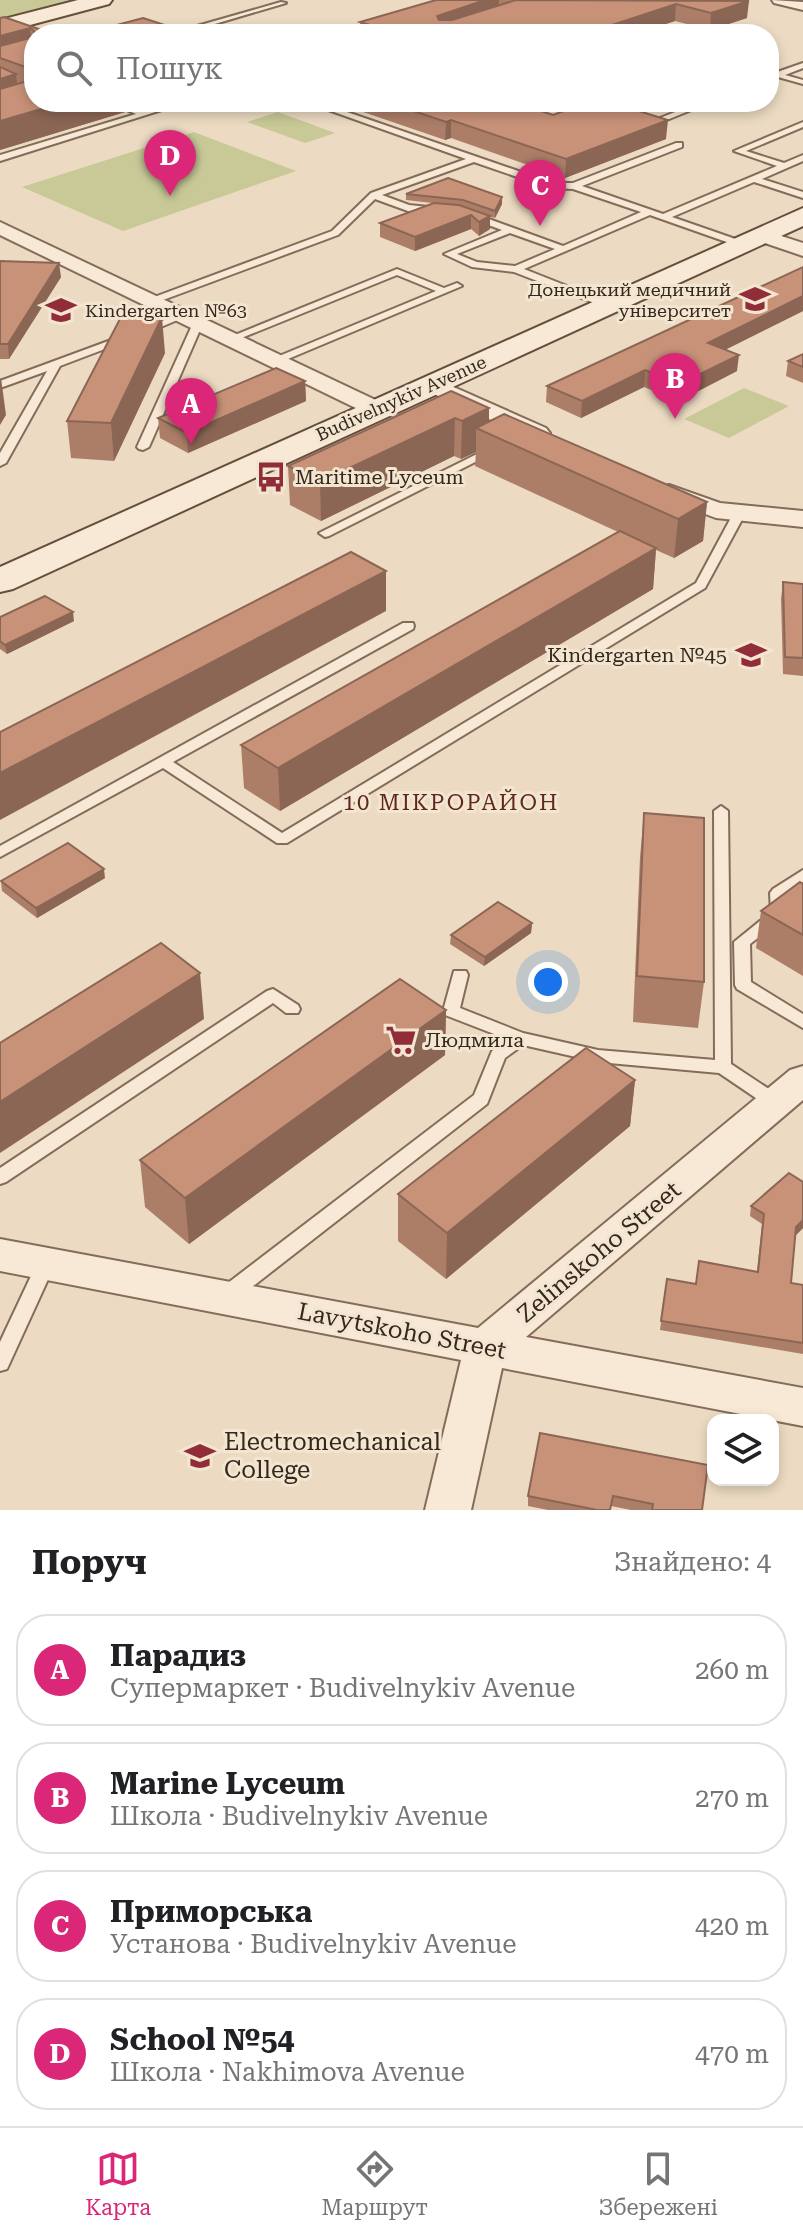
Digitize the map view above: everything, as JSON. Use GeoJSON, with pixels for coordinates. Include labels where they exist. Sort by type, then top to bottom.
{"type":"FeatureCollection","features":[{"type":"Feature","properties":{"kind":"main road"},"geometry":{"type":"LineString","coordinates":[[0,27],[102,0]]}},
{"type":"Feature","properties":{"kind":"main road","name":"Budivelnykiv Avenue"},"geometry":{"type":"LineString","coordinates":[[0,581],[803,216]]}},
{"type":"Feature","properties":{"kind":"street"},"geometry":{"type":"LineString","coordinates":[[779,0],[803,6]]}},
{"type":"Feature","properties":{"kind":"street"},"geometry":{"type":"LineString","coordinates":[[0,228],[376,409]]}},
{"type":"Feature","properties":{"kind":"street"},"geometry":{"type":"LineString","coordinates":[[750,240],[803,250]]}},
{"type":"Feature","properties":{"kind":"street"},"geometry":{"type":"LineString","coordinates":[[431,384],[526,433],[559,442]]}},
{"type":"Feature","properties":{"kind":"street"},"geometry":{"type":"LineString","coordinates":[[641,479],[696,504],[739,514],[803,519]]}},
{"type":"Feature","properties":{"kind":"street","name":"Zelinskoho Street"},"geometry":{"type":"LineString","coordinates":[[485,1347],[789,1091]]}},
{"type":"Feature","properties":{"kind":"street","name":"Lavytskoho Street"},"geometry":{"type":"LineString","coordinates":[[0,1255],[803,1407]]}},
{"type":"Feature","properties":{"kind":"street"},"geometry":{"type":"LineString","coordinates":[[448,1510],[485,1347]]}},
{"type":"Feature","properties":{"kind":"lane"},"geometry":{"type":"LineString","coordinates":[[208,24],[283,3],[272,0]]}},
{"type":"Feature","properties":{"kind":"lane"},"geometry":{"type":"LineString","coordinates":[[779,75],[803,65]]}},
{"type":"Feature","properties":{"kind":"lane"},"geometry":{"type":"LineString","coordinates":[[779,75],[803,82]]}},
{"type":"Feature","properties":{"kind":"lane"},"geometry":{"type":"LineString","coordinates":[[139,112],[144,114]]}},
{"type":"Feature","properties":{"kind":"lane"},"geometry":{"type":"LineString","coordinates":[[0,158],[150,112]]}},
{"type":"Feature","properties":{"kind":"lane"},"geometry":{"type":"LineString","coordinates":[[339,112],[552,186],[574,186],[664,217],[750,240]]}},
{"type":"Feature","properties":{"kind":"lane"},"geometry":{"type":"LineString","coordinates":[[649,124],[681,112]]}},
{"type":"Feature","properties":{"kind":"lane"},"geometry":{"type":"LineString","coordinates":[[786,166],[738,151],[803,124]]}},
{"type":"Feature","properties":{"kind":"lane"},"geometry":{"type":"LineString","coordinates":[[574,186],[679,145]]}},
{"type":"Feature","properties":{"kind":"lane"},"geometry":{"type":"LineString","coordinates":[[664,217],[803,158]]}},
{"type":"Feature","properties":{"kind":"lane"},"geometry":{"type":"LineString","coordinates":[[152,301],[335,233],[374,195],[473,159]]}},
{"type":"Feature","properties":{"kind":"lane"},"geometry":{"type":"LineString","coordinates":[[754,179],[803,195]]}},
{"type":"Feature","properties":{"kind":"lane"},"geometry":{"type":"LineString","coordinates":[[374,195],[408,208],[447,211]]}},
{"type":"Feature","properties":{"kind":"lane"},"geometry":{"type":"LineString","coordinates":[[460,212],[563,249]]}},
{"type":"Feature","properties":{"kind":"lane"},"geometry":{"type":"LineString","coordinates":[[516,269],[650,212]]}},
{"type":"Feature","properties":{"kind":"lane"},"geometry":{"type":"LineString","coordinates":[[509,230],[449,254],[475,265],[516,269],[607,305]]}},
{"type":"Feature","properties":{"kind":"lane"},"geometry":{"type":"LineString","coordinates":[[230,339],[397,272],[444,291]]}},
{"type":"Feature","properties":{"kind":"lane"},"geometry":{"type":"LineString","coordinates":[[276,361],[457,286]]}},
{"type":"Feature","properties":{"kind":"lane"},"geometry":{"type":"LineString","coordinates":[[0,385],[190,319]]}},
{"type":"Feature","properties":{"kind":"lane"},"geometry":{"type":"LineString","coordinates":[[143,447],[190,319]]}},
{"type":"Feature","properties":{"kind":"lane"},"geometry":{"type":"LineString","coordinates":[[0,463],[56,364]]}},
{"type":"Feature","properties":{"kind":"lane"},"geometry":{"type":"LineString","coordinates":[[325,533],[506,443]]}},
{"type":"Feature","properties":{"kind":"lane"},"geometry":{"type":"LineString","coordinates":[[164,762],[282,840],[701,585],[739,514]]}},
{"type":"Feature","properties":{"kind":"lane"},"geometry":{"type":"LineString","coordinates":[[0,852],[408,626]]}},
{"type":"Feature","properties":{"kind":"lane"},"geometry":{"type":"LineString","coordinates":[[721,811],[723,1067]]}},
{"type":"Feature","properties":{"kind":"lane"},"geometry":{"type":"LineString","coordinates":[[803,875],[778,893],[779,914],[742,942],[743,985],[803,1022]]}},
{"type":"Feature","properties":{"kind":"lane"},"geometry":{"type":"LineString","coordinates":[[460,975],[451,1011],[520,1038],[598,1056],[723,1067],[789,1091]]}},
{"type":"Feature","properties":{"kind":"lane"},"geometry":{"type":"LineString","coordinates":[[0,1177],[273,995],[292,1009]]}},
{"type":"Feature","properties":{"kind":"lane"},"geometry":{"type":"LineString","coordinates":[[224,1298],[481,1099],[498,1055],[520,1038]]}},
{"type":"Feature","properties":{"kind":"lane"},"geometry":{"type":"LineString","coordinates":[[0,1363],[46,1264]]}},
{"type":"Feature","properties":{"kind":"green space"},"geometry":{"type":"Polygon","coordinates":[[[0,0],[99,0],[0,26],[0,0]]]}},
{"type":"Feature","properties":{"kind":"green space"},"geometry":{"type":"Polygon","coordinates":[[[278,112],[335,133],[305,143],[247,122],[278,112]]]}},
{"type":"Feature","properties":{"kind":"green space"},"geometry":{"type":"Polygon","coordinates":[[[194,132],[296,171],[123,231],[22,187],[194,132]]]}},
{"type":"Feature","properties":{"kind":"green space"},"geometry":{"type":"Polygon","coordinates":[[[744,388],[789,406],[729,438],[684,419],[744,388]]]}},
{"type":"Feature","properties":{"kind":"building"},"geometry":{"type":"Polygon","coordinates":[[[436,0],[485,0],[437,16],[439,20],[452,20],[516,0],[749,1],[711,13],[676,4],[615,24],[360,22],[436,0]]]}},
{"type":"Feature","properties":{"kind":"building"},"geometry":{"type":"Polygon","coordinates":[[[0,18],[24,24],[24,30],[0,36],[0,18]]]}},
{"type":"Feature","properties":{"kind":"building"},"geometry":{"type":"Polygon","coordinates":[[[143,18],[161,24],[120,24],[143,18]]]}},
{"type":"Feature","properties":{"kind":"building"},"geometry":{"type":"Polygon","coordinates":[[[24,40],[24,66],[0,58],[0,46],[24,40]]]}},
{"type":"Feature","properties":{"kind":"building"},"geometry":{"type":"Polygon","coordinates":[[[0,67],[16,74],[0,79],[0,67]]]}},
{"type":"Feature","properties":{"kind":"building"},"geometry":{"type":"Polygon","coordinates":[[[24,82],[24,112],[31,112],[0,121],[0,89],[24,82]]]}},
{"type":"Feature","properties":{"kind":"building"},"geometry":{"type":"Polygon","coordinates":[[[416,112],[544,112],[553,115],[561,112],[642,112],[668,120],[566,159],[451,120],[446,122],[416,112]]]}},
{"type":"Feature","properties":{"kind":"building"},"geometry":{"type":"Polygon","coordinates":[[[448,178],[502,197],[495,211],[463,200],[406,194],[448,178]]]}},
{"type":"Feature","properties":{"kind":"building"},"geometry":{"type":"Polygon","coordinates":[[[434,203],[459,205],[490,216],[479,222],[471,215],[415,237],[380,223],[434,203]]]}},
{"type":"Feature","properties":{"kind":"building"},"geometry":{"type":"Polygon","coordinates":[[[0,261],[59,263],[8,344],[0,344],[0,261]]]}},
{"type":"Feature","properties":{"kind":"building"},"geometry":{"type":"Polygon","coordinates":[[[803,267],[803,296],[708,343],[739,355],[680,384],[645,370],[582,401],[547,386],[803,267]]]}},
{"type":"Feature","properties":{"kind":"building"},"geometry":{"type":"Polygon","coordinates":[[[122,315],[162,317],[111,423],[67,421],[122,315]]]}},
{"type":"Feature","properties":{"kind":"building"},"geometry":{"type":"Polygon","coordinates":[[[803,354],[803,367],[788,361],[803,354]]]}},
{"type":"Feature","properties":{"kind":"building"},"geometry":{"type":"Polygon","coordinates":[[[276,368],[305,381],[187,433],[158,418],[276,368]]]}},
{"type":"Feature","properties":{"kind":"building"},"geometry":{"type":"Polygon","coordinates":[[[451,391],[489,408],[462,421],[455,418],[320,482],[288,466],[451,391]]]}},
{"type":"Feature","properties":{"kind":"building"},"geometry":{"type":"Polygon","coordinates":[[[504,414],[707,502],[678,519],[476,428],[504,414]]]}},
{"type":"Feature","properties":{"kind":"building"},"geometry":{"type":"Polygon","coordinates":[[[620,531],[656,548],[278,768],[241,745],[620,531]]]}},
{"type":"Feature","properties":{"kind":"building"},"geometry":{"type":"Polygon","coordinates":[[[351,552],[386,571],[0,773],[0,732],[351,552]]]}},
{"type":"Feature","properties":{"kind":"building"},"geometry":{"type":"Polygon","coordinates":[[[783,582],[803,584],[803,658],[785,657],[783,582]]]}},
{"type":"Feature","properties":{"kind":"building"},"geometry":{"type":"Polygon","coordinates":[[[45,596],[73,612],[5,645],[0,641],[0,617],[45,596]]]}},
{"type":"Feature","properties":{"kind":"building"},"geometry":{"type":"Polygon","coordinates":[[[644,813],[704,818],[704,982],[637,976],[644,813]]]}},
{"type":"Feature","properties":{"kind":"building"},"geometry":{"type":"Polygon","coordinates":[[[68,843],[104,869],[36,908],[1,881],[68,843]]]}},
{"type":"Feature","properties":{"kind":"building"},"geometry":{"type":"Polygon","coordinates":[[[800,882],[803,884],[803,935],[761,911],[800,882]]]}},
{"type":"Feature","properties":{"kind":"building"},"geometry":{"type":"Polygon","coordinates":[[[498,902],[532,923],[485,957],[451,935],[498,902]]]}},
{"type":"Feature","properties":{"kind":"building"},"geometry":{"type":"Polygon","coordinates":[[[161,943],[200,973],[0,1102],[0,1043],[161,943]]]}},
{"type":"Feature","properties":{"kind":"building"},"geometry":{"type":"Polygon","coordinates":[[[400,979],[446,1010],[185,1198],[140,1160],[400,979]]]}},
{"type":"Feature","properties":{"kind":"building"},"geometry":{"type":"Polygon","coordinates":[[[586,1048],[635,1080],[447,1233],[398,1194],[586,1048]]]}},
{"type":"Feature","properties":{"kind":"building"},"geometry":{"type":"Polygon","coordinates":[[[789,1173],[803,1182],[803,1220],[796,1227],[791,1283],[803,1285],[803,1343],[661,1321],[667,1279],[696,1284],[699,1261],[758,1272],[764,1214],[751,1206],[789,1173]]]}},
{"type":"Feature","properties":{"kind":"building"},"geometry":{"type":"Polygon","coordinates":[[[540,1433],[707,1465],[702,1510],[652,1510],[653,1504],[613,1496],[610,1510],[597,1510],[528,1496],[540,1433]]]}},
{"type":"Feature","properties":{"kind":"place","name":"School №54"},"geometry":{"type":"Point","coordinates":[170,196]}},
{"type":"Feature","properties":{"kind":"place","name":"Приморська"},"geometry":{"type":"Point","coordinates":[540,226]}},
{"type":"Feature","properties":{"kind":"place","name":"Донецький медичний університет"},"geometry":{"type":"Point","coordinates":[755,299]}},
{"type":"Feature","properties":{"kind":"place","name":"Kindergarten №63"},"geometry":{"type":"Point","coordinates":[61,310]}},
{"type":"Feature","properties":{"kind":"place","name":"Marine Lyceum"},"geometry":{"type":"Point","coordinates":[675,419]}},
{"type":"Feature","properties":{"kind":"place","name":"Парадиз"},"geometry":{"type":"Point","coordinates":[191,444]}},
{"type":"Feature","properties":{"kind":"place","name":"Maritime Lyceum"},"geometry":{"type":"Point","coordinates":[271,477]}},
{"type":"Feature","properties":{"kind":"place","name":"Kindergarten №45"},"geometry":{"type":"Point","coordinates":[751,655]}},
{"type":"Feature","properties":{"kind":"place","name":"Людмила"},"geometry":{"type":"Point","coordinates":[401,1040]}},
{"type":"Feature","properties":{"kind":"place","name":"Electromechanical College"},"geometry":{"type":"Point","coordinates":[200,1456]}},
{"type":"Feature","properties":{"kind":"district","name":"10 МІКРОРАЙОН"},"geometry":{"type":"Point","coordinates":[451,802]}}]}
